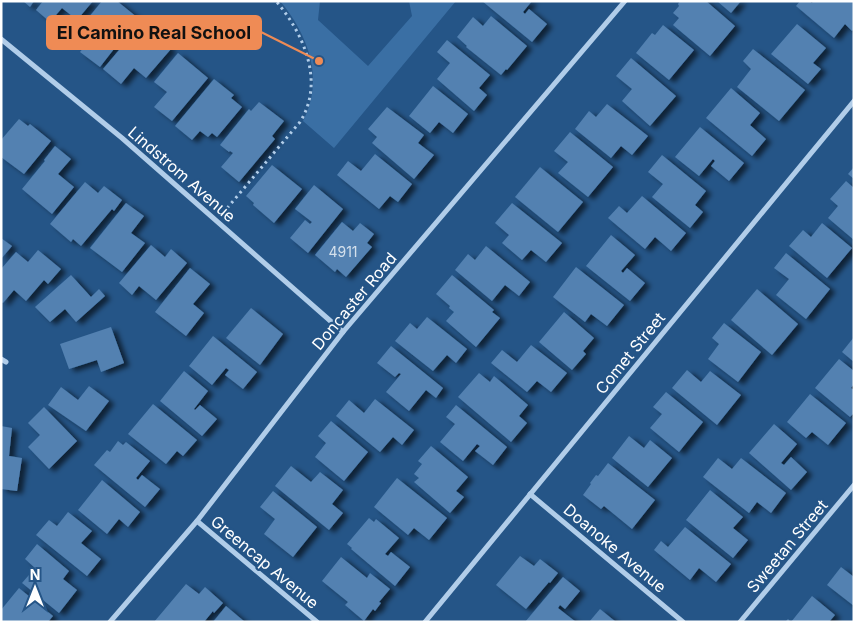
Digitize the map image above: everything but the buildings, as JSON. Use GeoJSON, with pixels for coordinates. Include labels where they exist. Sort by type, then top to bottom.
{"type":"FeatureCollection","features":[{"type":"Feature","properties":{"kind":"street","name":"Doncaster Road"},"geometry":{"type":"LineString","coordinates":[[110,622],[197,521],[342,332],[625,1]]}},
{"type":"Feature","properties":{"kind":"street","name":"Lindstrom Avenue"},"geometry":{"type":"LineString","coordinates":[[1,39],[122,138],[342,332]]}},
{"type":"Feature","properties":{"kind":"street","name":"Comet Street"},"geometry":{"type":"LineString","coordinates":[[425,622],[854,101]]}},
{"type":"Feature","properties":{"kind":"street","name":"Sweetan Street"},"geometry":{"type":"LineString","coordinates":[[740,622],[854,485]]}},
{"type":"Feature","properties":{"kind":"street","name":"Doanoke Avenue"},"geometry":{"type":"LineString","coordinates":[[530,494],[684,622]]}},
{"type":"Feature","properties":{"kind":"street","name":"Greencap Avenue"},"geometry":{"type":"LineString","coordinates":[[197,521],[317,622]]}},
{"type":"Feature","properties":{"kind":"path"},"geometry":{"type":"LineString","coordinates":[[216,222],[300,122],[307,109],[311,82],[309,59],[303,42],[292,22],[276,1]]}},
{"type":"Feature","properties":{"kind":"shaded area"},"geometry":{"type":"Polygon","coordinates":[[[280,1],[320,1],[318,20],[368,66],[412,16],[409,1],[456,1],[334,148],[303,121],[313,90],[310,58],[298,28],[280,1]]]}},
{"type":"Feature","properties":{"kind":"place","name":"El Camino Real School"},"geometry":{"type":"Point","coordinates":[319,61]}}]}
